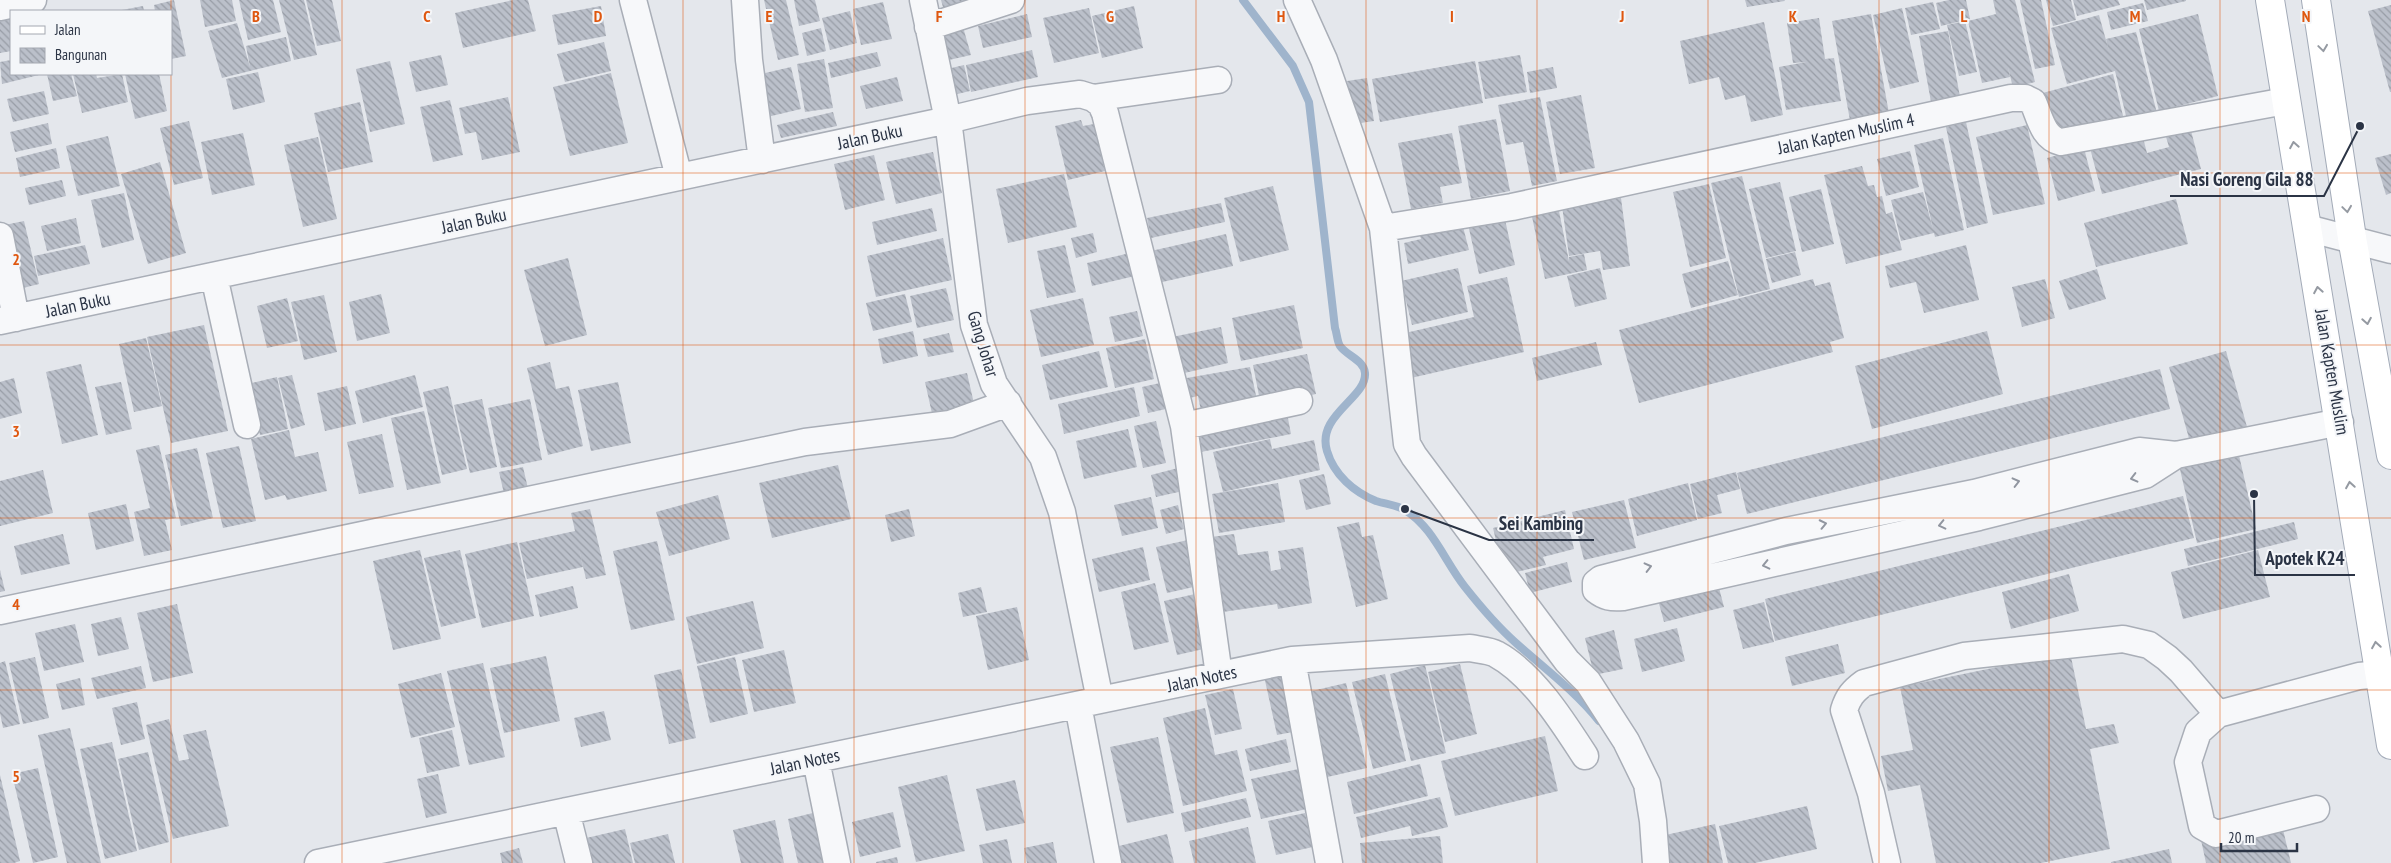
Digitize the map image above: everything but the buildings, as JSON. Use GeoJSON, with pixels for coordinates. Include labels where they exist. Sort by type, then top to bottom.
{"type":"FeatureCollection","features":[{"type":"Feature","properties":{"kind":"main road","name":"Jalan Kapten Muslim"},"geometry":{"type":"LineString","coordinates":[[2270,0],[2340,422],[2386,673],[2391,745]]}},
{"type":"Feature","properties":{"kind":"main road"},"geometry":{"type":"LineString","coordinates":[[2316,0],[2352,238],[2391,455]]}},
{"type":"Feature","properties":{"kind":"street"},"geometry":{"type":"LineString","coordinates":[[0,7],[33,0]]}},
{"type":"Feature","properties":{"kind":"street"},"geometry":{"type":"LineString","coordinates":[[633,0],[680,177]]}},
{"type":"Feature","properties":{"kind":"street"},"geometry":{"type":"LineString","coordinates":[[745,0],[749,60],[762,160]]}},
{"type":"Feature","properties":{"kind":"street","name":"Gang Johar"},"geometry":{"type":"LineString","coordinates":[[923,0],[948,120],[974,325],[994,384],[1043,458],[1062,512],[1089,703],[1108,863]]}},
{"type":"Feature","properties":{"kind":"street"},"geometry":{"type":"LineString","coordinates":[[928,27],[1011,0]]}},
{"type":"Feature","properties":{"kind":"street"},"geometry":{"type":"LineString","coordinates":[[1297,0],[1324,60],[1383,228],[1407,444],[1567,661],[1588,682],[1626,741],[1647,784],[1653,821],[1656,863]]}},
{"type":"Feature","properties":{"kind":"street","name":"Jalan Buku"},"geometry":{"type":"LineString","coordinates":[[8,320],[762,160],[1027,101],[1080,94],[1093,98],[1218,80]]}},
{"type":"Feature","properties":{"kind":"street"},"geometry":{"type":"LineString","coordinates":[[1093,98],[1101,104],[1105,113],[1184,426],[1219,675]]}},
{"type":"Feature","properties":{"kind":"street","name":"Jalan Kapten Muslim 4"},"geometry":{"type":"LineString","coordinates":[[1383,228],[1512,206],[2011,98],[2025,98],[2033,102],[2047,136],[2052,140],[2061,142],[2286,101]]}},
{"type":"Feature","properties":{"kind":"street"},"geometry":{"type":"LineString","coordinates":[[2307,228],[2352,238],[2391,250]]}},
{"type":"Feature","properties":{"kind":"street"},"geometry":{"type":"LineString","coordinates":[[0,236],[8,320]]}},
{"type":"Feature","properties":{"kind":"street"},"geometry":{"type":"LineString","coordinates":[[214,276],[247,425]]}},
{"type":"Feature","properties":{"kind":"street"},"geometry":{"type":"LineString","coordinates":[[1184,426],[1299,401]]}},
{"type":"Feature","properties":{"kind":"street"},"geometry":{"type":"LineString","coordinates":[[0,611],[805,442],[950,424],[1008,403]]}},
{"type":"Feature","properties":{"kind":"street"},"geometry":{"type":"LineString","coordinates":[[1976,505],[1786,531],[1601,579],[1596,583],[1596,590],[1610,598],[1623,597],[1794,558],[1976,505],[2139,451],[2176,455],[2340,422]]}},
{"type":"Feature","properties":{"kind":"street"},"geometry":{"type":"LineString","coordinates":[[1786,531],[1794,558]]}},
{"type":"Feature","properties":{"kind":"street"},"geometry":{"type":"LineString","coordinates":[[1888,863],[1871,794],[1844,710],[1847,699],[1854,690],[1864,683],[1964,656],[2123,639],[2149,646],[2167,658],[2181,671],[2218,714]]}},
{"type":"Feature","properties":{"kind":"street","name":"Jalan Notes"},"geometry":{"type":"LineString","coordinates":[[318,863],[1292,660],[1470,648],[1495,653],[1512,665],[1540,694],[1585,756]]}},
{"type":"Feature","properties":{"kind":"street"},"geometry":{"type":"LineString","coordinates":[[1292,660],[1329,863]]}},
{"type":"Feature","properties":{"kind":"street"},"geometry":{"type":"LineString","coordinates":[[2316,809],[2216,834],[2206,830],[2202,826],[2188,762],[2198,732],[2218,714],[2359,676],[2386,673]]}},
{"type":"Feature","properties":{"kind":"street"},"geometry":{"type":"LineString","coordinates":[[816,760],[838,863]]}},
{"type":"Feature","properties":{"kind":"street"},"geometry":{"type":"LineString","coordinates":[[566,811],[579,863]]}},
{"type":"Feature","properties":{"kind":"waterway"},"geometry":{"type":"LineString","coordinates":[[1243,0],[1293,66],[1309,102],[1335,328],[1340,346],[1362,365],[1365,373],[1358,391],[1335,417],[1329,427],[1326,438],[1330,460],[1346,482],[1360,493],[1376,501],[1402,508],[1415,517],[1431,535],[1458,577],[1489,616],[1516,643],[1570,690],[1599,721]]}},
{"type":"Feature","properties":{"kind":"place","name":"Nasi Goreng Gila 88"},"geometry":{"type":"Point","coordinates":[2360,126]}},
{"type":"Feature","properties":{"kind":"place","name":"Apotek K24"},"geometry":{"type":"Point","coordinates":[2254,494]}},
{"type":"Feature","properties":{"kind":"place","name":"Sei Kambing"},"geometry":{"type":"Point","coordinates":[1405,509]}}]}
